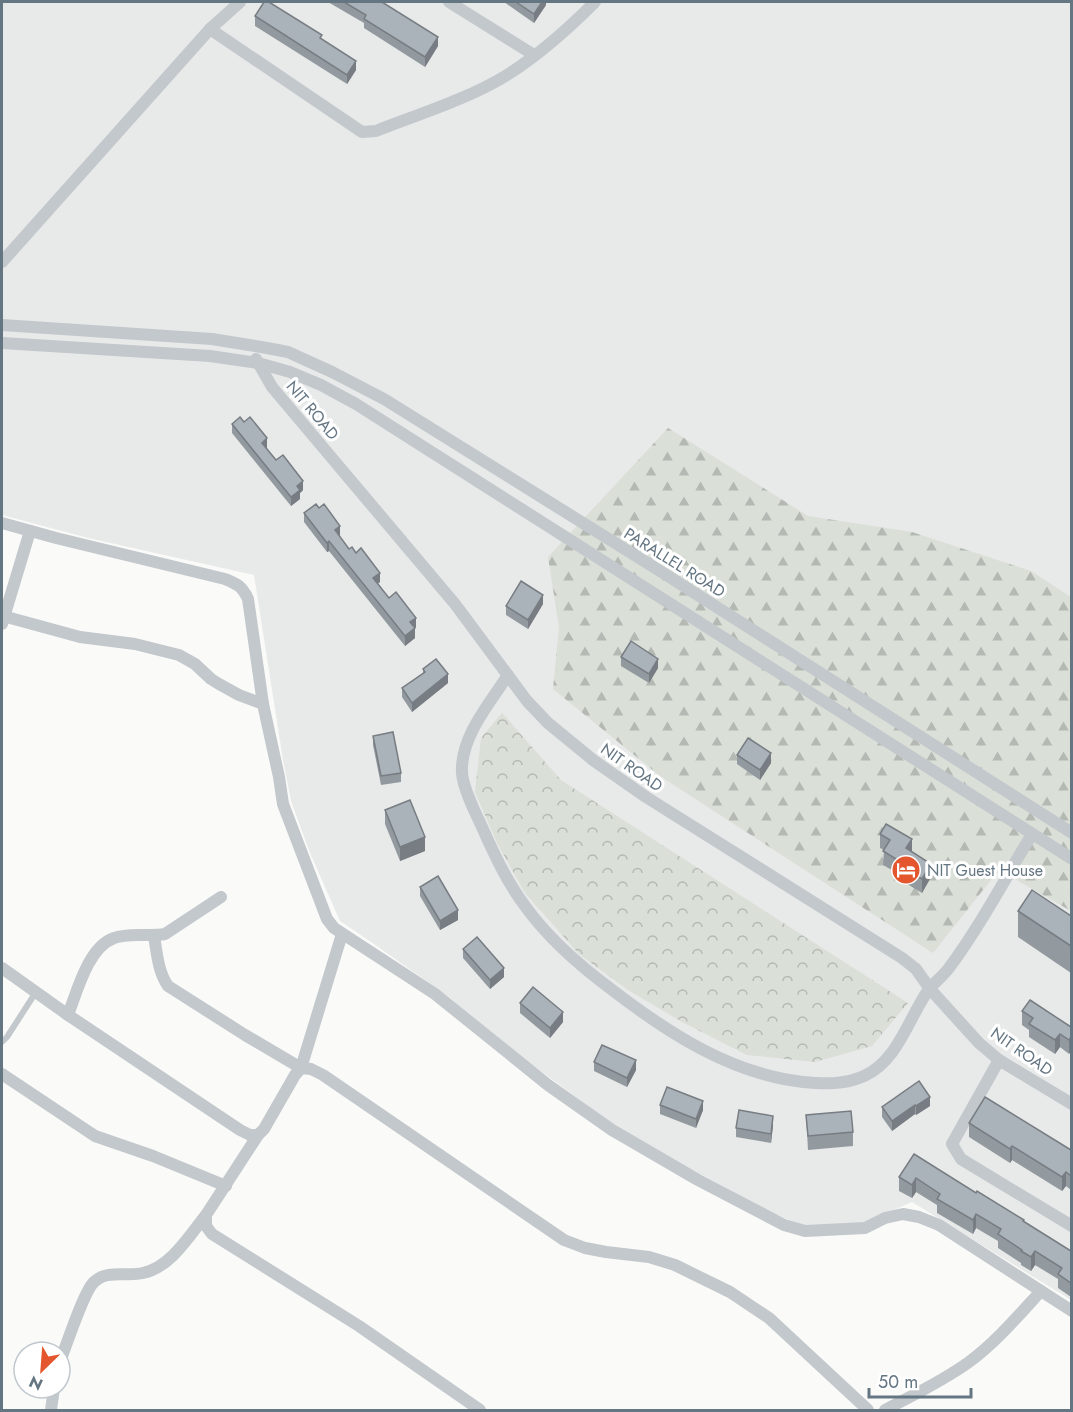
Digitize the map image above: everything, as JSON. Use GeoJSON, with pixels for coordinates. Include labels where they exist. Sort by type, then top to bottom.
{"type":"FeatureCollection","features":[{"type":"Feature","properties":{"kind":"street"},"geometry":{"type":"LineString","coordinates":[[2,262],[210,29],[240,2]]}},
{"type":"Feature","properties":{"kind":"street"},"geometry":{"type":"LineString","coordinates":[[449,2],[534,55]]}},
{"type":"Feature","properties":{"kind":"street"},"geometry":{"type":"LineString","coordinates":[[210,29],[362,132],[376,131],[474,92],[506,76],[575,22],[587,4]]}},
{"type":"Feature","properties":{"kind":"street"},"geometry":{"type":"LineString","coordinates":[[2,325],[212,339],[249,345]]}},
{"type":"Feature","properties":{"kind":"street"},"geometry":{"type":"LineString","coordinates":[[2,343],[210,356],[258,363],[290,372],[321,385],[356,404],[1071,859]]}},
{"type":"Feature","properties":{"kind":"street","name":"NIT ROAD"},"geometry":{"type":"LineString","coordinates":[[249,345],[272,387],[447,595],[527,701],[548,723],[593,760],[646,796],[902,958],[916,969],[930,989],[979,1043],[999,1060],[1071,1104]]}},
{"type":"Feature","properties":{"kind":"street","name":"PARALLEL ROAD"},"geometry":{"type":"LineString","coordinates":[[249,345],[288,352],[384,399],[787,651],[1071,833]]}},
{"type":"Feature","properties":{"kind":"street"},"geometry":{"type":"LineString","coordinates":[[2,523],[225,579],[244,590],[248,598],[263,704],[283,804],[327,919],[342,934],[435,994],[548,1085],[612,1130],[784,1225],[806,1231],[823,1231],[865,1228],[885,1218],[903,1214],[920,1217],[939,1226],[1071,1311]]}},
{"type":"Feature","properties":{"kind":"street"},"geometry":{"type":"LineString","coordinates":[[30,531],[2,620],[80,637],[135,644],[179,655],[195,664],[219,684],[263,704]]}},
{"type":"Feature","properties":{"kind":"street"},"geometry":{"type":"LineString","coordinates":[[508,675],[470,735],[463,755],[462,775],[472,806],[498,862],[525,907],[550,936],[589,972],[640,1011],[669,1031],[705,1051],[752,1071],[788,1080],[826,1084],[865,1076],[880,1066],[894,1050],[930,989],[947,970],[974,932],[1032,834]]}},
{"type":"Feature","properties":{"kind":"street"},"geometry":{"type":"LineString","coordinates":[[68,1015],[97,949],[114,937],[165,934],[221,897]]}},
{"type":"Feature","properties":{"kind":"street"},"geometry":{"type":"LineString","coordinates":[[69,1340],[93,1283],[101,1277],[116,1274],[143,1273],[165,1262],[177,1251],[206,1215],[226,1186],[301,1068],[342,934]]}},
{"type":"Feature","properties":{"kind":"street"},"geometry":{"type":"LineString","coordinates":[[154,936],[160,970],[168,986],[301,1068],[311,1069],[323,1075],[564,1240],[585,1248],[649,1257],[675,1265],[730,1292],[769,1318],[868,1410]]}},
{"type":"Feature","properties":{"kind":"street"},"geometry":{"type":"LineString","coordinates":[[2,968],[240,1130],[250,1135],[258,1135]]}},
{"type":"Feature","properties":{"kind":"street"},"geometry":{"type":"LineString","coordinates":[[999,1060],[952,1144],[961,1160],[1071,1226]]}},
{"type":"Feature","properties":{"kind":"street"},"geometry":{"type":"LineString","coordinates":[[2,1074],[95,1136],[153,1156],[226,1186]]}},
{"type":"Feature","properties":{"kind":"street"},"geometry":{"type":"LineString","coordinates":[[206,1215],[206,1226],[212,1234],[359,1326],[480,1410]]}},
{"type":"Feature","properties":{"kind":"street"},"geometry":{"type":"LineString","coordinates":[[885,1410],[968,1363],[991,1344],[1041,1291]]}},
{"type":"Feature","properties":{"kind":"lane"},"geometry":{"type":"LineString","coordinates":[[2,1042],[36,992]]}},
{"type":"Feature","properties":{"kind":"shaded area"},"geometry":{"type":"Polygon","coordinates":[[[2,2],[1071,2],[1071,1300],[912,1202],[862,1224],[802,1225],[774,1214],[650,1147],[610,1122],[511,1049],[449,997],[340,921],[310,853],[291,801],[254,575],[88,538],[2,515],[2,2]]]}},
{"type":"Feature","properties":{"kind":"green space"},"geometry":{"type":"Polygon","coordinates":[[[668,428],[808,516],[912,532],[1031,571],[1071,597],[1071,911],[999,870],[933,953],[660,776],[553,689],[559,627],[548,557],[668,428]]]}},
{"type":"Feature","properties":{"kind":"green space"},"geometry":{"type":"Polygon","coordinates":[[[502,713],[561,780],[908,1003],[872,1046],[815,1062],[747,1055],[682,1022],[628,990],[579,954],[525,893],[497,843],[475,792],[481,738],[502,713]]]}},
{"type":"Feature","properties":{"kind":"building"},"geometry":{"type":"Polygon","coordinates":[[[264,2],[269,2],[322,35],[320,38],[356,61],[347,75],[255,16],[264,2]]]}},
{"type":"Feature","properties":{"kind":"building"},"geometry":{"type":"Polygon","coordinates":[[[344,2],[382,2],[438,37],[425,57],[364,19],[366,15],[344,2]]]}},
{"type":"Feature","properties":{"kind":"building"},"geometry":{"type":"Polygon","coordinates":[[[516,2],[542,2],[534,14],[516,2]]]}},
{"type":"Feature","properties":{"kind":"building"},"geometry":{"type":"Polygon","coordinates":[[[240,417],[244,422],[250,417],[267,438],[262,443],[276,460],[283,455],[303,481],[297,486],[300,490],[291,497],[232,424],[240,417]]]}},
{"type":"Feature","properties":{"kind":"building"},"geometry":{"type":"Polygon","coordinates":[[[316,504],[319,508],[324,504],[340,526],[335,530],[349,549],[352,547],[356,553],[361,548],[380,573],[373,578],[389,598],[396,592],[416,618],[410,622],[415,628],[405,636],[304,513],[316,504]]]}},
{"type":"Feature","properties":{"kind":"building"},"geometry":{"type":"Polygon","coordinates":[[[521,581],[543,595],[528,620],[506,606],[521,581]]]}},
{"type":"Feature","properties":{"kind":"building"},"geometry":{"type":"Polygon","coordinates":[[[631,641],[658,659],[649,674],[621,657],[631,641]]]}},
{"type":"Feature","properties":{"kind":"building"},"geometry":{"type":"Polygon","coordinates":[[[436,659],[448,674],[412,703],[402,688],[425,672],[423,669],[436,659]]]}},
{"type":"Feature","properties":{"kind":"building"},"geometry":{"type":"Polygon","coordinates":[[[393,732],[401,773],[381,776],[373,736],[393,732]]]}},
{"type":"Feature","properties":{"kind":"building"},"geometry":{"type":"Polygon","coordinates":[[[748,738],[771,753],[760,770],[737,755],[748,738]]]}},
{"type":"Feature","properties":{"kind":"building"},"geometry":{"type":"Polygon","coordinates":[[[410,800],[425,837],[400,847],[385,810],[410,800]]]}},
{"type":"Feature","properties":{"kind":"building"},"geometry":{"type":"Polygon","coordinates":[[[886,824],[912,839],[906,848],[931,864],[922,879],[899,865],[901,862],[883,851],[890,840],[880,834],[886,824]]]}},
{"type":"Feature","properties":{"kind":"building"},"geometry":{"type":"Polygon","coordinates":[[[438,876],[458,910],[440,921],[420,887],[438,876]]]}},
{"type":"Feature","properties":{"kind":"building"},"geometry":{"type":"Polygon","coordinates":[[[1032,890],[1071,916],[1071,946],[1018,911],[1032,890]]]}},
{"type":"Feature","properties":{"kind":"building"},"geometry":{"type":"Polygon","coordinates":[[[477,937],[504,968],[490,980],[463,949],[477,937]]]}},
{"type":"Feature","properties":{"kind":"building"},"geometry":{"type":"Polygon","coordinates":[[[533,987],[563,1012],[550,1028],[520,1003],[533,987]]]}},
{"type":"Feature","properties":{"kind":"building"},"geometry":{"type":"Polygon","coordinates":[[[1030,1000],[1071,1027],[1069,1040],[1060,1034],[1055,1040],[1029,1024],[1033,1018],[1022,1011],[1030,1000]]]}},
{"type":"Feature","properties":{"kind":"building"},"geometry":{"type":"Polygon","coordinates":[[[602,1045],[636,1060],[627,1078],[594,1062],[602,1045]]]}},
{"type":"Feature","properties":{"kind":"building"},"geometry":{"type":"Polygon","coordinates":[[[919,1081],[930,1097],[892,1121],[882,1107],[919,1081]]]}},
{"type":"Feature","properties":{"kind":"building"},"geometry":{"type":"Polygon","coordinates":[[[667,1087],[703,1101],[696,1119],[660,1105],[667,1087]]]}},
{"type":"Feature","properties":{"kind":"building"},"geometry":{"type":"Polygon","coordinates":[[[985,1097],[1071,1150],[1071,1176],[1066,1172],[1062,1177],[1012,1146],[1010,1149],[969,1123],[985,1097]]]}},
{"type":"Feature","properties":{"kind":"building"},"geometry":{"type":"Polygon","coordinates":[[[739,1110],[773,1116],[771,1134],[736,1128],[739,1110]]]}},
{"type":"Feature","properties":{"kind":"building"},"geometry":{"type":"Polygon","coordinates":[[[851,1111],[853,1132],[808,1136],[806,1115],[851,1111]]]}},
{"type":"Feature","properties":{"kind":"building"},"geometry":{"type":"Polygon","coordinates":[[[914,1154],[1071,1251],[1071,1283],[1058,1274],[1062,1268],[1035,1251],[1031,1257],[1021,1251],[998,1234],[1001,1229],[976,1214],[973,1220],[937,1199],[940,1194],[916,1178],[912,1185],[899,1177],[914,1154]]]}},
{"type":"Feature","properties":{"kind":"place","name":"NIT Guest House"},"geometry":{"type":"Point","coordinates":[906,870]}}]}
